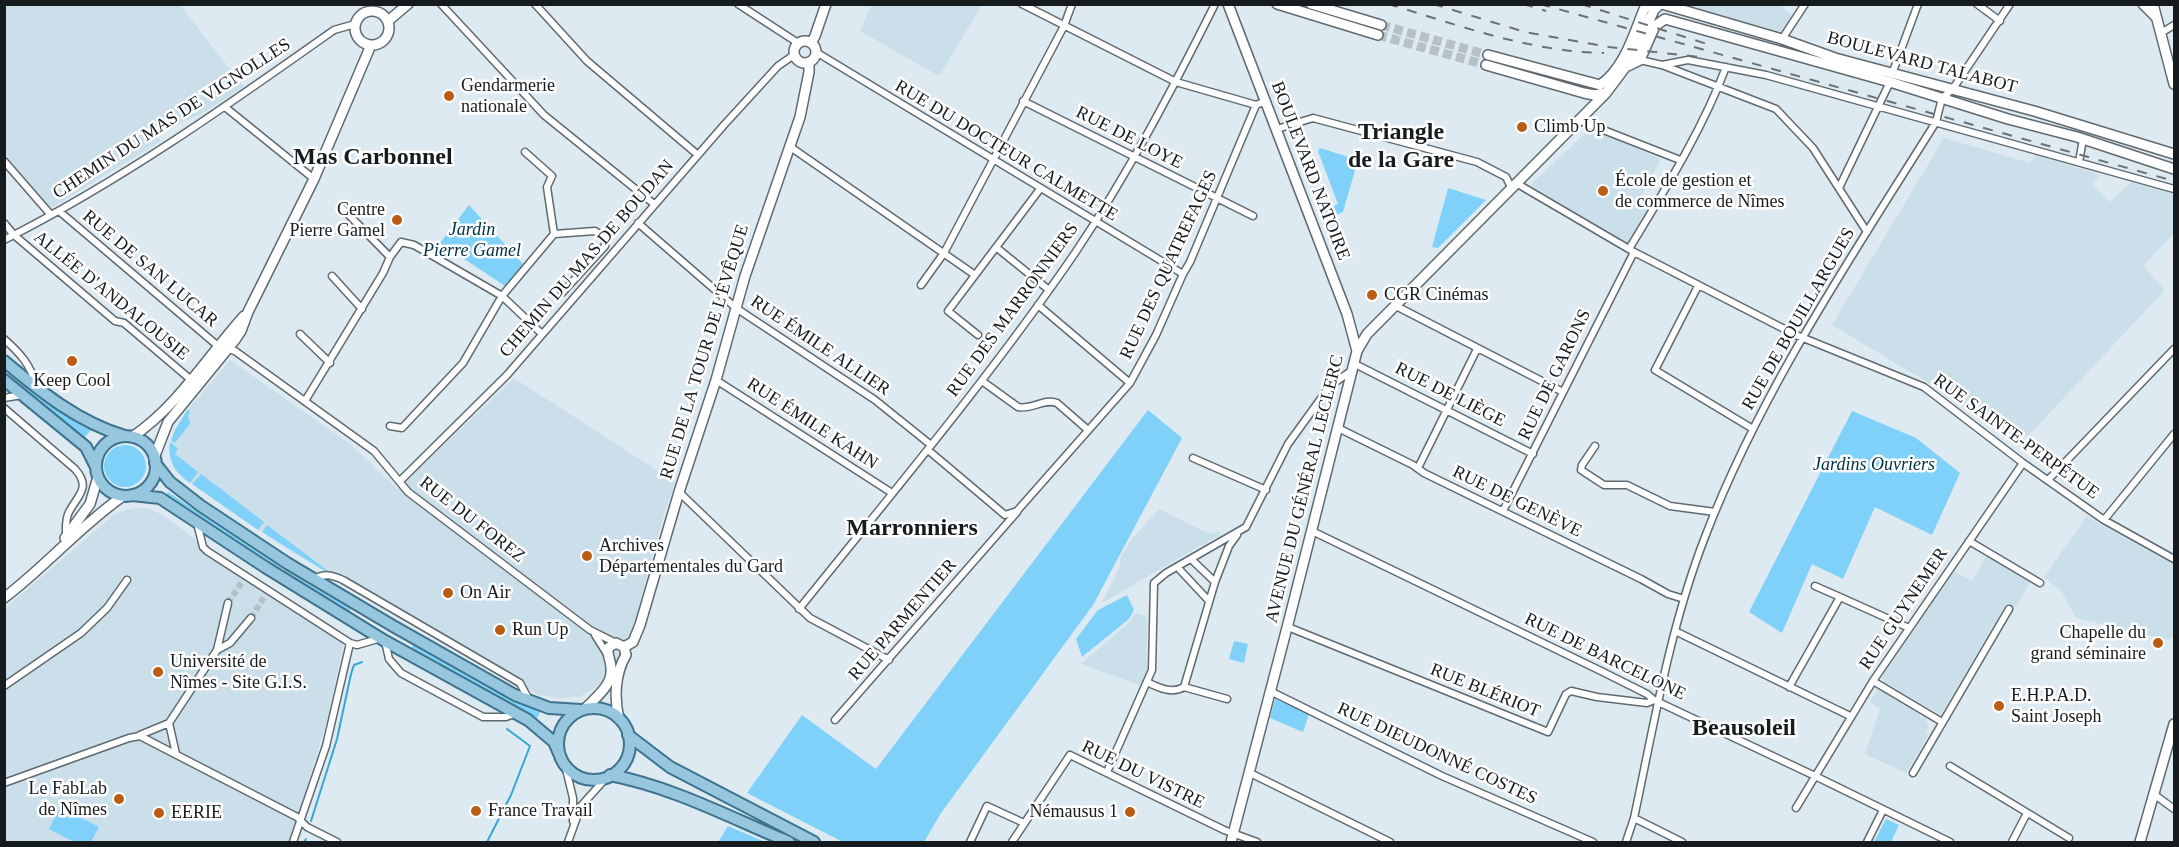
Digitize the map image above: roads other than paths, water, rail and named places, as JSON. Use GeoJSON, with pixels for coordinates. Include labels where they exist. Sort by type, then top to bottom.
{"type":"FeatureCollection","features":[{"type":"Feature","properties":{"kind":"main road"},"geometry":{"type":"LineString","coordinates":[[388,21],[408,4]]}},
{"type":"Feature","properties":{"kind":"main road"},"geometry":{"type":"LineString","coordinates":[[813,47],[804,41],[798,43],[794,49],[794,55],[802,63],[814,58],[815,36],[826,4]]}},
{"type":"Feature","properties":{"kind":"main road","name":"BOULEVARD NATOIRE"},"geometry":{"type":"LineString","coordinates":[[1228,4],[1347,314],[1356,351]]}},
{"type":"Feature","properties":{"kind":"main road"},"geometry":{"type":"LineString","coordinates":[[1277,4],[1378,35]]}},
{"type":"Feature","properties":{"kind":"main road"},"geometry":{"type":"LineString","coordinates":[[1311,4],[1381,25]]}},
{"type":"Feature","properties":{"kind":"main road"},"geometry":{"type":"LineString","coordinates":[[1486,66],[1594,95],[1603,89],[1620,63],[1645,7],[1660,4]]}},
{"type":"Feature","properties":{"kind":"main road","name":"BOULEVARD TALABOT"},"geometry":{"type":"LineString","coordinates":[[1660,4],[1782,39],[1942,98],[2084,139],[2175,169]]}},
{"type":"Feature","properties":{"kind":"main road","name":"AVENUE DU GÉNÉRAL LECLERC"},"geometry":{"type":"LineString","coordinates":[[1628,66],[1654,10],[1660,4]]}},
{"type":"Feature","properties":{"kind":"main road"},"geometry":{"type":"LineString","coordinates":[[2143,4],[2157,18]]}},
{"type":"Feature","properties":{"kind":"main road"},"geometry":{"type":"LineString","coordinates":[[2153,4],[2175,84]]}},
{"type":"Feature","properties":{"kind":"main road"},"geometry":{"type":"LineString","coordinates":[[369,8],[384,15],[388,21],[390,30],[379,44],[363,43],[355,31],[358,18],[369,8]]}},
{"type":"Feature","properties":{"kind":"main road","name":"BOULEVARD TALABOT"},"geometry":{"type":"LineString","coordinates":[[1640,60],[1655,26],[1665,19],[1891,78],[1952,90],[2071,122],[2175,154]]}},
{"type":"Feature","properties":{"kind":"main road"},"geometry":{"type":"LineString","coordinates":[[4,598],[89,521],[128,495],[141,492],[149,485],[155,473],[155,460],[168,422],[248,312],[314,179],[370,45]]}},
{"type":"Feature","properties":{"kind":"main road"},"geometry":{"type":"LineString","coordinates":[[1488,55],[1603,89]]}},
{"type":"Feature","properties":{"kind":"main road","name":"AVENUE DU GÉNÉRAL LECLERC"},"geometry":{"type":"LineString","coordinates":[[1232,838],[1288,627],[1356,351],[1367,334],[1513,188],[1578,120],[1603,89],[1628,66],[1640,60]]}},
{"type":"Feature","properties":{"kind":"main road","name":"RUE DE LA TOUR DE L'ÉVÊQUE"},"geometry":{"type":"LineString","coordinates":[[620,645],[633,642],[636,638],[736,308],[800,117],[809,62]]}},
{"type":"Feature","properties":{"kind":"main road"},"geometry":{"type":"LineString","coordinates":[[51,557],[90,504],[97,474],[98,456],[104,446],[113,439],[128,436],[151,423],[190,379],[223,347]]}},
{"type":"Feature","properties":{"kind":"main road"},"geometry":{"type":"LineString","coordinates":[[4,361],[36,387],[82,418],[147,446],[170,483],[201,506],[314,579],[485,679],[549,708],[606,710],[619,718]]}},
{"type":"Feature","properties":{"kind":"main road"},"geometry":{"type":"LineString","coordinates":[[4,380],[86,447],[106,489],[128,495],[160,498],[265,567],[383,639],[516,713],[548,735],[563,761],[574,774],[585,778],[596,780],[608,776],[619,769],[626,759],[629,747],[628,735],[619,718],[615,697],[622,661],[626,655],[620,645],[610,646],[612,671],[608,684],[583,710],[569,718],[561,730],[558,744],[563,761]]}},
{"type":"Feature","properties":{"kind":"main road"},"geometry":{"type":"LineString","coordinates":[[609,656],[616,662],[622,661]]}},
{"type":"Feature","properties":{"kind":"main road"},"geometry":{"type":"LineString","coordinates":[[2140,843],[2175,724]]}},
{"type":"Feature","properties":{"kind":"main road"},"geometry":{"type":"LineString","coordinates":[[628,735],[670,767],[814,843]]}},
{"type":"Feature","properties":{"kind":"main road"},"geometry":{"type":"LineString","coordinates":[[608,776],[634,780],[659,788],[789,843]]}},
{"type":"Feature","properties":{"kind":"street"},"geometry":{"type":"LineString","coordinates":[[441,4],[544,116],[654,204]]}},
{"type":"Feature","properties":{"kind":"street"},"geometry":{"type":"LineString","coordinates":[[535,4],[587,61],[698,155]]}},
{"type":"Feature","properties":{"kind":"street"},"geometry":{"type":"LineString","coordinates":[[738,4],[798,43]]}},
{"type":"Feature","properties":{"kind":"street"},"geometry":{"type":"LineString","coordinates":[[1022,4],[1176,82],[1256,105],[1266,101]]}},
{"type":"Feature","properties":{"kind":"street"},"geometry":{"type":"LineString","coordinates":[[921,285],[944,253],[1064,26],[1072,4]]}},
{"type":"Feature","properties":{"kind":"street","name":"RUE DES MARRONNIERS"},"geometry":{"type":"LineString","coordinates":[[799,609],[930,448],[1049,290],[1135,158],[1215,4]]}},
{"type":"Feature","properties":{"kind":"street"},"geometry":{"type":"LineString","coordinates":[[1782,39],[1805,4]]}},
{"type":"Feature","properties":{"kind":"street"},"geometry":{"type":"LineString","coordinates":[[1839,188],[1891,78],[1918,4]]}},
{"type":"Feature","properties":{"kind":"street"},"geometry":{"type":"LineString","coordinates":[[1977,4],[2000,21]]}},
{"type":"Feature","properties":{"kind":"street"},"geometry":{"type":"LineString","coordinates":[[1942,98],[1952,90],[2010,4]]}},
{"type":"Feature","properties":{"kind":"street","name":"CHEMIN DU MAS DE VIGNOLLES"},"geometry":{"type":"LineString","coordinates":[[4,240],[58,211],[225,107],[334,30],[355,24]]}},
{"type":"Feature","properties":{"kind":"street"},"geometry":{"type":"LineString","coordinates":[[2161,33],[2175,25]]}},
{"type":"Feature","properties":{"kind":"street","name":"RUE DU DOCTEUR CALMETTE"},"geometry":{"type":"LineString","coordinates":[[813,47],[992,160],[1183,274]]}},
{"type":"Feature","properties":{"kind":"street","name":"CHEMIN DU MAS DE BOUDAN"},"geometry":{"type":"LineString","coordinates":[[400,481],[507,375],[654,204],[778,66],[794,55]]}},
{"type":"Feature","properties":{"kind":"street"},"geometry":{"type":"LineString","coordinates":[[1640,60],[1662,65],[1776,109],[1814,148],[1867,232]]}},
{"type":"Feature","properties":{"kind":"street"},"geometry":{"type":"LineString","coordinates":[[1662,65],[1688,60],[1766,75],[2175,189]]}},
{"type":"Feature","properties":{"kind":"street","name":"RUE DE GARONS"},"geometry":{"type":"LineString","coordinates":[[1503,511],[1632,250],[1726,67]]}},
{"type":"Feature","properties":{"kind":"street","name":"RUE DE BOUILLARGUES"},"geometry":{"type":"LineString","coordinates":[[1626,843],[1634,818],[1656,701],[1674,631],[1715,512],[1753,429],[1802,338],[1936,122],[1942,98]]}},
{"type":"Feature","properties":{"kind":"street","name":"RUE DE LOYE"},"geometry":{"type":"LineString","coordinates":[[1023,101],[1253,216]]}},
{"type":"Feature","properties":{"kind":"street","name":"RUE DES QUATREFAGES"},"geometry":{"type":"LineString","coordinates":[[1017,511],[1130,383],[1156,335],[1190,262],[1256,105]]}},
{"type":"Feature","properties":{"kind":"street"},"geometry":{"type":"LineString","coordinates":[[225,107],[314,179]]}},
{"type":"Feature","properties":{"kind":"street","name":"RUE SAINTE-PERPÉTUE"},"geometry":{"type":"LineString","coordinates":[[1277,129],[1313,118],[1477,162],[1506,177],[1513,188],[1698,286],[1802,338],[1924,387],[2023,463],[2104,520],[2175,559]]}},
{"type":"Feature","properties":{"kind":"street"},"geometry":{"type":"LineString","coordinates":[[1578,120],[1680,160]]}},
{"type":"Feature","properties":{"kind":"street"},"geometry":{"type":"LineString","coordinates":[[2079,162],[2084,139]]}},
{"type":"Feature","properties":{"kind":"street"},"geometry":{"type":"LineString","coordinates":[[789,146],[975,275]]}},
{"type":"Feature","properties":{"kind":"street"},"geometry":{"type":"LineString","coordinates":[[525,152],[552,176],[547,188],[554,234]]}},
{"type":"Feature","properties":{"kind":"street"},"geometry":{"type":"LineString","coordinates":[[4,161],[51,215]]}},
{"type":"Feature","properties":{"kind":"street"},"geometry":{"type":"LineString","coordinates":[[978,335],[948,311],[1040,189]]}},
{"type":"Feature","properties":{"kind":"street"},"geometry":{"type":"LineString","coordinates":[[341,207],[390,257]]}},
{"type":"Feature","properties":{"kind":"street","name":"RUE DE SAN LUCAR"},"geometry":{"type":"LineString","coordinates":[[58,211],[223,347]]}},
{"type":"Feature","properties":{"kind":"street","name":"ALLÉE D'ANDALOUSIE"},"geometry":{"type":"LineString","coordinates":[[4,223],[14,235],[115,321],[124,322],[190,379]]}},
{"type":"Feature","properties":{"kind":"street","name":"RUE ÉMILE ALLIER"},"geometry":{"type":"LineString","coordinates":[[638,223],[736,308],[875,400],[930,448]]}},
{"type":"Feature","properties":{"kind":"street"},"geometry":{"type":"LineString","coordinates":[[390,426],[402,428],[462,363],[502,296],[554,234],[595,231],[604,238],[605,246],[562,293]]}},
{"type":"Feature","properties":{"kind":"street"},"geometry":{"type":"LineString","coordinates":[[305,401],[401,242],[414,245],[502,296],[542,334]]}},
{"type":"Feature","properties":{"kind":"street"},"geometry":{"type":"LineString","coordinates":[[996,248],[1049,290]]}},
{"type":"Feature","properties":{"kind":"street"},"geometry":{"type":"LineString","coordinates":[[332,276],[362,309]]}},
{"type":"Feature","properties":{"kind":"street"},"geometry":{"type":"LineString","coordinates":[[1698,286],[1655,370],[1753,429]]}},
{"type":"Feature","properties":{"kind":"street"},"geometry":{"type":"LineString","coordinates":[[1038,305],[1130,383]]}},
{"type":"Feature","properties":{"kind":"street"},"geometry":{"type":"LineString","coordinates":[[1396,306],[1477,350],[1563,392]]}},
{"type":"Feature","properties":{"kind":"street"},"geometry":{"type":"LineString","coordinates":[[300,334],[330,363]]}},
{"type":"Feature","properties":{"kind":"street"},"geometry":{"type":"LineString","coordinates":[[4,339],[24,357],[36,387]]}},
{"type":"Feature","properties":{"kind":"street","name":"RUE DU FOREZ"},"geometry":{"type":"LineString","coordinates":[[223,347],[235,351],[374,451],[408,492],[590,630],[602,643],[609,656]]}},
{"type":"Feature","properties":{"kind":"street"},"geometry":{"type":"LineString","coordinates":[[2048,480],[2175,349]]}},
{"type":"Feature","properties":{"kind":"street"},"geometry":{"type":"LineString","coordinates":[[1418,468],[1477,350]]}},
{"type":"Feature","properties":{"kind":"street"},"geometry":{"type":"LineString","coordinates":[[1107,772],[1152,670],[1154,583],[1159,577],[1246,527],[1288,444],[1330,386],[1353,367]]}},
{"type":"Feature","properties":{"kind":"street","name":"RUE DE LIÈGE"},"geometry":{"type":"LineString","coordinates":[[1353,367],[1448,410],[1533,454]]}},
{"type":"Feature","properties":{"kind":"street","name":"RUE ÉMILE KAHN"},"geometry":{"type":"LineString","coordinates":[[716,380],[892,493]]}},
{"type":"Feature","properties":{"kind":"street"},"geometry":{"type":"LineString","coordinates":[[982,381],[1018,407],[1024,408],[1052,401],[1057,403],[1088,430]]}},
{"type":"Feature","properties":{"kind":"street"},"geometry":{"type":"LineString","coordinates":[[4,398],[22,395]]}},
{"type":"Feature","properties":{"kind":"street"},"geometry":{"type":"LineString","coordinates":[[4,408],[75,469],[80,476],[82,491],[79,500],[68,514],[66,538]]}},
{"type":"Feature","properties":{"kind":"street","name":"RUE DE GENÈVE"},"geometry":{"type":"LineString","coordinates":[[1338,428],[1424,473],[1641,579],[1654,588],[1684,599]]}},
{"type":"Feature","properties":{"kind":"street"},"geometry":{"type":"LineString","coordinates":[[2104,520],[2175,434]]}},
{"type":"Feature","properties":{"kind":"street"},"geometry":{"type":"LineString","coordinates":[[1594,446],[1581,470],[1604,485],[1627,484],[1670,506],[1715,512]]}},
{"type":"Feature","properties":{"kind":"street"},"geometry":{"type":"LineString","coordinates":[[930,448],[1005,515],[1017,511]]}},
{"type":"Feature","properties":{"kind":"street"},"geometry":{"type":"LineString","coordinates":[[1193,458],[1266,490]]}},
{"type":"Feature","properties":{"kind":"street","name":"RUE GUYNEMER"},"geometry":{"type":"LineString","coordinates":[[1796,808],[1873,681],[2023,463]]}},
{"type":"Feature","properties":{"kind":"street"},"geometry":{"type":"LineString","coordinates":[[679,492],[810,618],[889,660]]}},
{"type":"Feature","properties":{"kind":"street","name":"RUE PARMENTIER"},"geometry":{"type":"LineString","coordinates":[[835,720],[1017,511]]}},
{"type":"Feature","properties":{"kind":"street"},"geometry":{"type":"LineString","coordinates":[[196,522],[203,547],[266,594],[350,643],[357,645],[383,639],[389,659],[401,673],[483,717],[506,717],[516,713]]}},
{"type":"Feature","properties":{"kind":"street","name":"RUE DE BARCELONE"},"geometry":{"type":"LineString","coordinates":[[1312,531],[1950,843]]}},
{"type":"Feature","properties":{"kind":"street"},"geometry":{"type":"LineString","coordinates":[[1147,682],[1168,690],[1178,691],[1184,687],[1215,582],[1229,546],[1239,532]]}},
{"type":"Feature","properties":{"kind":"street"},"geometry":{"type":"LineString","coordinates":[[1970,541],[2040,583]]}},
{"type":"Feature","properties":{"kind":"street"},"geometry":{"type":"LineString","coordinates":[[1191,559],[1215,582]]}},
{"type":"Feature","properties":{"kind":"street"},"geometry":{"type":"LineString","coordinates":[[1180,570],[1209,601]]}},
{"type":"Feature","properties":{"kind":"street"},"geometry":{"type":"LineString","coordinates":[[4,686],[81,633],[107,608],[127,580]]}},
{"type":"Feature","properties":{"kind":"street"},"geometry":{"type":"LineString","coordinates":[[1815,585],[1909,628]]}},
{"type":"Feature","properties":{"kind":"street"},"geometry":{"type":"LineString","coordinates":[[1789,687],[1840,597]]}},
{"type":"Feature","properties":{"kind":"street"},"geometry":{"type":"LineString","coordinates":[[4,783],[169,723],[216,650],[228,603]]}},
{"type":"Feature","properties":{"kind":"street"},"geometry":{"type":"LineString","coordinates":[[1913,773],[2009,609]]}},
{"type":"Feature","properties":{"kind":"street"},"geometry":{"type":"LineString","coordinates":[[216,650],[230,643],[251,618]]}},
{"type":"Feature","properties":{"kind":"street","name":"RUE BLÉRIOT"},"geometry":{"type":"LineString","coordinates":[[1288,627],[1548,732],[1566,694],[1571,691],[1647,703],[1656,701]]}},
{"type":"Feature","properties":{"kind":"street","name":"RUE DU FOREZ"},"geometry":{"type":"LineString","coordinates":[[590,630],[620,645]]}},
{"type":"Feature","properties":{"kind":"street"},"geometry":{"type":"LineString","coordinates":[[1674,631],[1850,716]]}},
{"type":"Feature","properties":{"kind":"street"},"geometry":{"type":"LineString","coordinates":[[293,843],[326,746],[350,643]]}},
{"type":"Feature","properties":{"kind":"street"},"geometry":{"type":"LineString","coordinates":[[1873,681],[1942,722]]}},
{"type":"Feature","properties":{"kind":"street"},"geometry":{"type":"LineString","coordinates":[[1184,687],[1227,699]]}},
{"type":"Feature","properties":{"kind":"street","name":"RUE DIEUDONNÉ COSTES"},"geometry":{"type":"LineString","coordinates":[[1270,692],[1442,776],[1593,843]]}},
{"type":"Feature","properties":{"kind":"street"},"geometry":{"type":"LineString","coordinates":[[169,723],[176,754]]}},
{"type":"Feature","properties":{"kind":"street"},"geometry":{"type":"LineString","coordinates":[[140,735],[300,820],[307,827],[337,843]]}},
{"type":"Feature","properties":{"kind":"street","name":"RUE DU VISTRE"},"geometry":{"type":"LineString","coordinates":[[1012,843],[1070,755],[1232,838],[1257,843]]}},
{"type":"Feature","properties":{"kind":"street"},"geometry":{"type":"LineString","coordinates":[[563,761],[573,798],[573,825]]}},
{"type":"Feature","properties":{"kind":"street"},"geometry":{"type":"LineString","coordinates":[[1950,766],[2069,838]]}},
{"type":"Feature","properties":{"kind":"street"},"geometry":{"type":"LineString","coordinates":[[1248,772],[1388,842]]}},
{"type":"Feature","properties":{"kind":"street"},"geometry":{"type":"LineString","coordinates":[[568,843],[581,806],[608,776]]}},
{"type":"Feature","properties":{"kind":"street"},"geometry":{"type":"LineString","coordinates":[[2155,795],[2175,809]]}},
{"type":"Feature","properties":{"kind":"street"},"geometry":{"type":"LineString","coordinates":[[970,843],[987,807],[1024,823]]}},
{"type":"Feature","properties":{"kind":"street"},"geometry":{"type":"LineString","coordinates":[[1867,843],[1883,810]]}},
{"type":"Feature","properties":{"kind":"street"},"geometry":{"type":"LineString","coordinates":[[2012,843],[2027,813]]}},
{"type":"Feature","properties":{"kind":"street"},"geometry":{"type":"LineString","coordinates":[[1634,818],[1682,843]]}},
{"type":"Feature","properties":{"kind":"waterway"},"geometry":{"type":"LineString","coordinates":[[311,821],[337,739],[351,674],[354,665],[362,662]]}},
{"type":"Feature","properties":{"kind":"waterway"},"geometry":{"type":"LineString","coordinates":[[487,842],[511,795],[530,746],[507,729]]}},
{"type":"Feature","properties":{"kind":"tunnel"},"geometry":{"type":"LineString","coordinates":[[1381,25],[1488,55]]}},
{"type":"Feature","properties":{"kind":"tunnel"},"geometry":{"type":"LineString","coordinates":[[1378,35],[1486,65]]}},
{"type":"Feature","properties":{"kind":"tunnel"},"geometry":{"type":"LineString","coordinates":[[228,603],[242,582]]}},
{"type":"Feature","properties":{"kind":"tunnel"},"geometry":{"type":"LineString","coordinates":[[251,618],[264,597]]}},
{"type":"Feature","properties":{"kind":"railway"},"geometry":{"type":"LineString","coordinates":[[1388,4],[1522,43],[1604,53]]}},
{"type":"Feature","properties":{"kind":"railway"},"geometry":{"type":"LineString","coordinates":[[1433,4],[1525,32],[1609,47],[1700,57]]}},
{"type":"Feature","properties":{"kind":"railway"},"geometry":{"type":"LineString","coordinates":[[1523,4],[1546,11]]}},
{"type":"Feature","properties":{"kind":"railway"},"geometry":{"type":"LineString","coordinates":[[1540,4],[2174,181]]}},
{"type":"Feature","properties":{"kind":"railway"},"geometry":{"type":"LineString","coordinates":[[1581,4],[1707,44]]}},
{"type":"Feature","properties":{"kind":"place","name":"Gendarmerie nationale"},"geometry":{"type":"Point","coordinates":[449,96]}},
{"type":"Feature","properties":{"kind":"place","name":"Climb Up"},"geometry":{"type":"Point","coordinates":[1522,127]}},
{"type":"Feature","properties":{"kind":"place","name":"École de gestion et de commerce de Nîmes"},"geometry":{"type":"Point","coordinates":[1603,191]}},
{"type":"Feature","properties":{"kind":"place","name":"Centre Pierre Gamel"},"geometry":{"type":"Point","coordinates":[397,220]}},
{"type":"Feature","properties":{"kind":"place","name":"CGR Cinémas"},"geometry":{"type":"Point","coordinates":[1372,295]}},
{"type":"Feature","properties":{"kind":"place","name":"Keep Cool"},"geometry":{"type":"Point","coordinates":[72,361]}},
{"type":"Feature","properties":{"kind":"place","name":"Archives Départementales du Gard"},"geometry":{"type":"Point","coordinates":[587,556]}},
{"type":"Feature","properties":{"kind":"place","name":"On Air"},"geometry":{"type":"Point","coordinates":[448,593]}},
{"type":"Feature","properties":{"kind":"place","name":"Run Up"},"geometry":{"type":"Point","coordinates":[500,630]}},
{"type":"Feature","properties":{"kind":"place","name":"Chapelle du grand séminaire"},"geometry":{"type":"Point","coordinates":[2158,643]}},
{"type":"Feature","properties":{"kind":"place","name":"Université de Nîmes - Site G.I.S."},"geometry":{"type":"Point","coordinates":[158,672]}},
{"type":"Feature","properties":{"kind":"place","name":"E.H.P.A.D. Saint Joseph"},"geometry":{"type":"Point","coordinates":[1999,706]}},
{"type":"Feature","properties":{"kind":"place","name":"Le FabLab de Nîmes"},"geometry":{"type":"Point","coordinates":[119,799]}},
{"type":"Feature","properties":{"kind":"place","name":"France Travail"},"geometry":{"type":"Point","coordinates":[476,811]}},
{"type":"Feature","properties":{"kind":"place","name":"Némausus 1"},"geometry":{"type":"Point","coordinates":[1130,812]}},
{"type":"Feature","properties":{"kind":"place","name":"EERIE"},"geometry":{"type":"Point","coordinates":[159,813]}},
{"type":"Feature","properties":{"kind":"district","name":"Triangle de la Gare"},"geometry":{"type":"Point","coordinates":[1401,147]}},
{"type":"Feature","properties":{"kind":"district","name":"Mas Carbonnel"},"geometry":{"type":"Point","coordinates":[373,158]}},
{"type":"Feature","properties":{"kind":"district","name":"Marronniers"},"geometry":{"type":"Point","coordinates":[912,529]}},
{"type":"Feature","properties":{"kind":"district","name":"Beausoleil"},"geometry":{"type":"Point","coordinates":[1744,729]}},
{"type":"Feature","properties":{"kind":"park label","name":"Jardin Pierre Gamel"},"geometry":{"type":"Point","coordinates":[472,240]}},
{"type":"Feature","properties":{"kind":"park label","name":"Jardins Ouvriers"},"geometry":{"type":"Point","coordinates":[1874,465]}}]}
